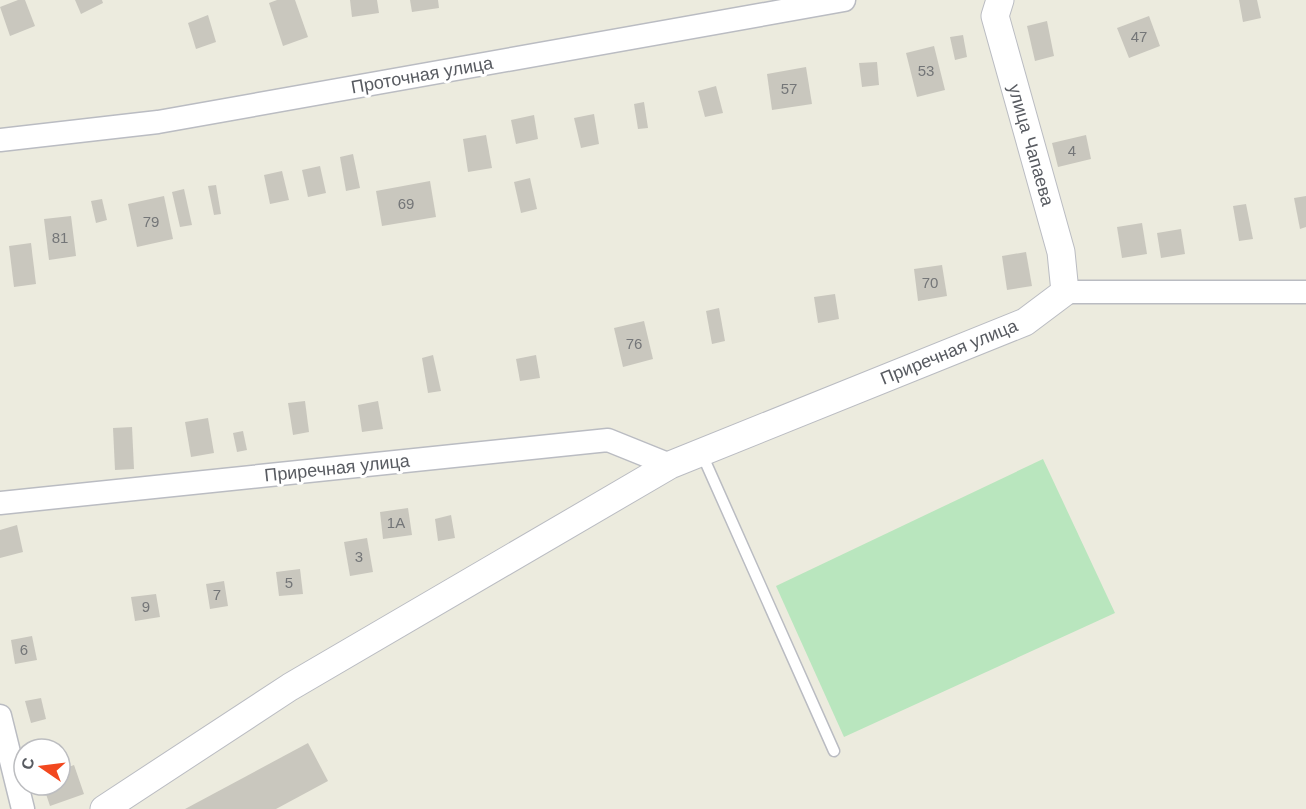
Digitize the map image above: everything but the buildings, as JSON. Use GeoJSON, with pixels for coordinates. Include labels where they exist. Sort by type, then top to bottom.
{"type":"FeatureCollection","features":[{"type":"Feature","properties":{"kind":"street","name":"Проточная улица"},"geometry":{"type":"LineString","coordinates":[[0,140],[158,122],[844,0]]}},
{"type":"Feature","properties":{"kind":"street","name":"улица Чапаева"},"geometry":{"type":"LineString","coordinates":[[1000,0],[995,16],[1061,252],[1065,292]]}},
{"type":"Feature","properties":{"kind":"street"},"geometry":{"type":"LineString","coordinates":[[1065,292],[1306,292]]}},
{"type":"Feature","properties":{"kind":"street","name":"Приречная улица"},"geometry":{"type":"LineString","coordinates":[[119,804],[290,687],[670,465],[1025,322],[1065,292]]}},
{"type":"Feature","properties":{"kind":"street","name":"Приречная улица"},"geometry":{"type":"LineString","coordinates":[[0,503],[608,440],[670,465]]}},
{"type":"Feature","properties":{"kind":"street"},"geometry":{"type":"LineString","coordinates":[[0,716],[23,809]]}},
{"type":"Feature","properties":{"kind":"lane"},"geometry":{"type":"LineString","coordinates":[[701,452],[834,751]]}},
{"type":"Feature","properties":{"kind":"green space"},"geometry":{"type":"Polygon","coordinates":[[[1043,459],[1115,613],[844,737],[776,586],[1043,459]]]}}]}
